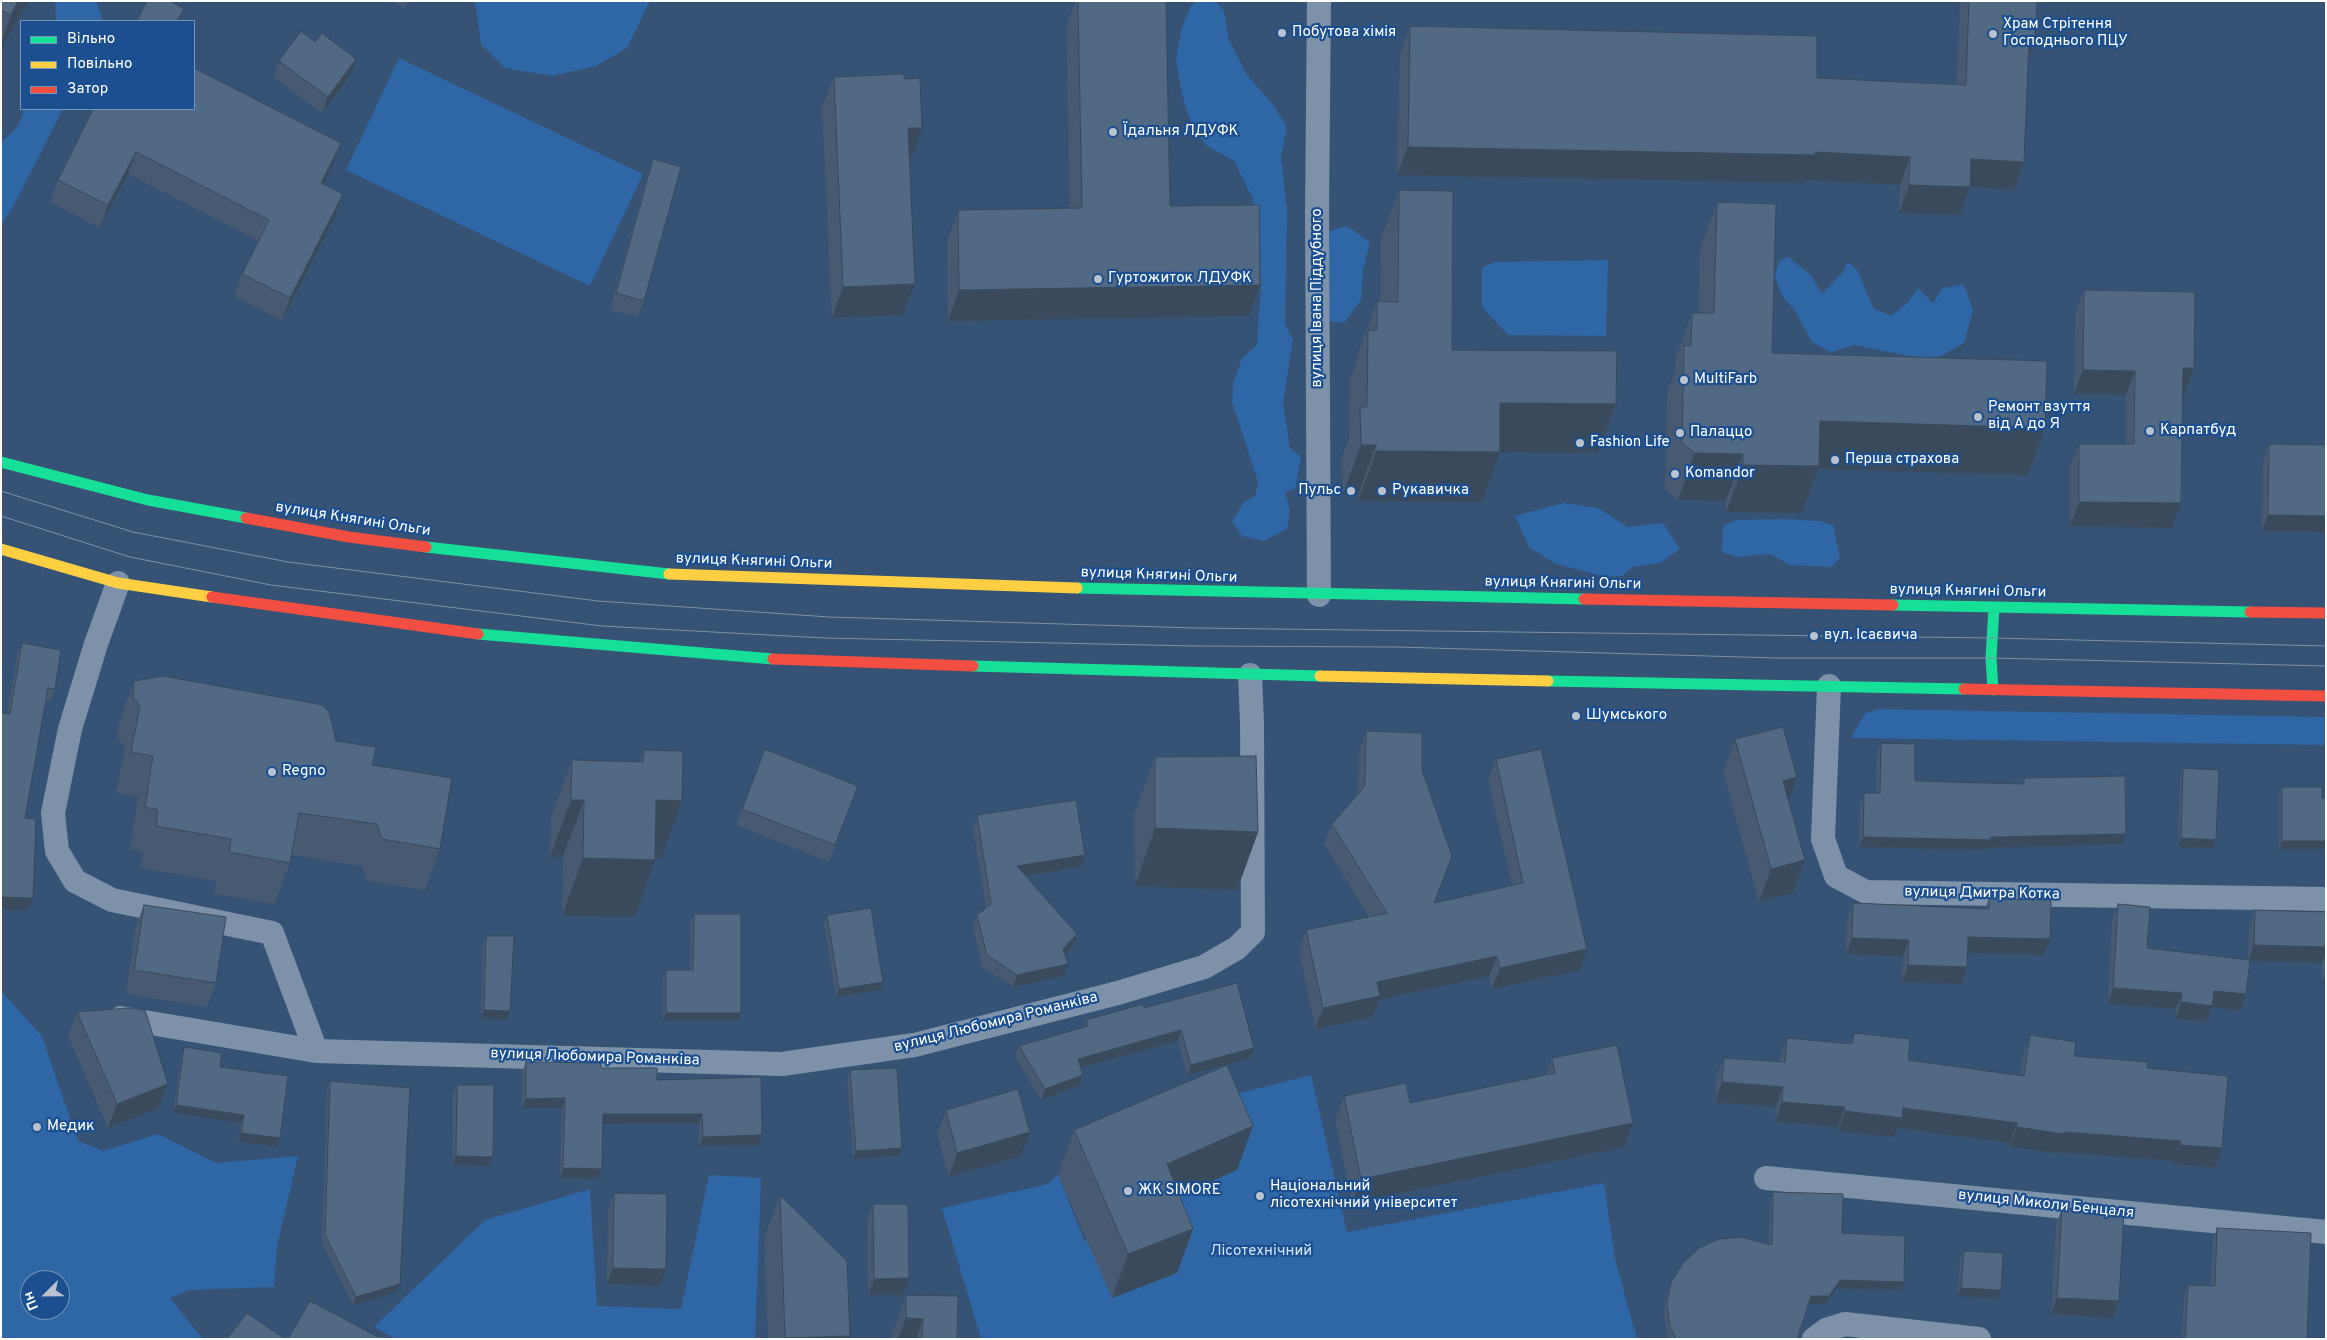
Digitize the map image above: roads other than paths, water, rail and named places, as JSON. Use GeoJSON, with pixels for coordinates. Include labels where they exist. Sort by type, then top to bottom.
{"type":"FeatureCollection","features":[{"type":"Feature","properties":{"kind":"main road","name":"вулиця Княгині Ольги"},"geometry":{"type":"LineString","coordinates":[[1,462],[148,500],[349,536],[517,558],[683,575],[1319,595],[2326,613]]}},
{"type":"Feature","properties":{"kind":"main road"},"geometry":{"type":"LineString","coordinates":[[1,549],[118,583],[460,633],[799,661],[1250,675],[2326,696]]}},
{"type":"Feature","properties":{"kind":"main road"},"geometry":{"type":"LineString","coordinates":[[1992,690],[1994,607]]}},
{"type":"Feature","properties":{"kind":"street","name":"вулиця Івана Піддубного"},"geometry":{"type":"LineString","coordinates":[[1319,1],[1317,213],[1319,595]]}},
{"type":"Feature","properties":{"kind":"street"},"geometry":{"type":"LineString","coordinates":[[118,583],[96,644],[70,729],[53,813],[58,851],[74,881],[112,900],[272,933],[316,1051]]}},
{"type":"Feature","properties":{"kind":"street","name":"вулиця Любомира Романківа"},"geometry":{"type":"LineString","coordinates":[[120,1018],[316,1051],[782,1064],[914,1045],[1120,992],[1204,967],[1236,948],[1253,932],[1250,675]]}},
{"type":"Feature","properties":{"kind":"street","name":"вулиця Дмитра Котка"},"geometry":{"type":"LineString","coordinates":[[1829,686],[1823,839],[1836,876],[1866,892],[2326,899]]}},
{"type":"Feature","properties":{"kind":"street","name":"вулиця Миколи Бенцаля"},"geometry":{"type":"LineString","coordinates":[[1766,1178],[2326,1232]]}},
{"type":"Feature","properties":{"kind":"street"},"geometry":{"type":"LineString","coordinates":[[1820,1334],[1845,1324],[1979,1339]]}},
{"type":"Feature","properties":{"kind":"tram line"},"geometry":{"type":"LineString","coordinates":[[1,491],[133,532],[288,562],[598,601],[829,617],[1195,628],[1993,638],[2326,646]]}},
{"type":"Feature","properties":{"kind":"tram line"},"geometry":{"type":"LineString","coordinates":[[1,516],[130,557],[271,585],[602,626],[824,638],[1195,646],[1397,647],[1777,658],[1991,658],[2326,666]]}},
{"type":"Feature","properties":{"kind":"place","name":"Побутова хімія"},"geometry":{"type":"Point","coordinates":[1282,33]}},
{"type":"Feature","properties":{"kind":"place","name":"Храм Стрітення Господнього ПЦУ"},"geometry":{"type":"Point","coordinates":[1993,34]}},
{"type":"Feature","properties":{"kind":"place","name":"Їдальня ЛДУФК"},"geometry":{"type":"Point","coordinates":[1113,132]}},
{"type":"Feature","properties":{"kind":"place","name":"Гуртожиток ЛДУФК"},"geometry":{"type":"Point","coordinates":[1098,279]}},
{"type":"Feature","properties":{"kind":"place","name":"MultiFarb"},"geometry":{"type":"Point","coordinates":[1684,380]}},
{"type":"Feature","properties":{"kind":"place","name":"Ремонт взуття від А до Я"},"geometry":{"type":"Point","coordinates":[1978,417]}},
{"type":"Feature","properties":{"kind":"place","name":"Карпатбуд"},"geometry":{"type":"Point","coordinates":[2150,431]}},
{"type":"Feature","properties":{"kind":"place","name":"Палаццо"},"geometry":{"type":"Point","coordinates":[1680,433]}},
{"type":"Feature","properties":{"kind":"place","name":"Fashion Life"},"geometry":{"type":"Point","coordinates":[1580,443]}},
{"type":"Feature","properties":{"kind":"place","name":"Перша страхова"},"geometry":{"type":"Point","coordinates":[1835,460]}},
{"type":"Feature","properties":{"kind":"place","name":"Komandor"},"geometry":{"type":"Point","coordinates":[1675,474]}},
{"type":"Feature","properties":{"kind":"place","name":"Пульс"},"geometry":{"type":"Point","coordinates":[1351,491]}},
{"type":"Feature","properties":{"kind":"place","name":"Рукавичка"},"geometry":{"type":"Point","coordinates":[1382,491]}},
{"type":"Feature","properties":{"kind":"place","name":"вул. Ісаєвича"},"geometry":{"type":"Point","coordinates":[1814,636]}},
{"type":"Feature","properties":{"kind":"place","name":"Шумського"},"geometry":{"type":"Point","coordinates":[1576,716]}},
{"type":"Feature","properties":{"kind":"place","name":"Regno"},"geometry":{"type":"Point","coordinates":[272,772]}},
{"type":"Feature","properties":{"kind":"place","name":"Медик"},"geometry":{"type":"Point","coordinates":[37,1127]}},
{"type":"Feature","properties":{"kind":"place","name":"ЖК SIMORE"},"geometry":{"type":"Point","coordinates":[1128,1191]}},
{"type":"Feature","properties":{"kind":"place","name":"Національний лісотехнічний університет"},"geometry":{"type":"Point","coordinates":[1260,1196]}},
{"type":"Feature","properties":{"kind":"park label","name":"Лісотехнічний"},"geometry":{"type":"Point","coordinates":[1261,1252]}}]}
